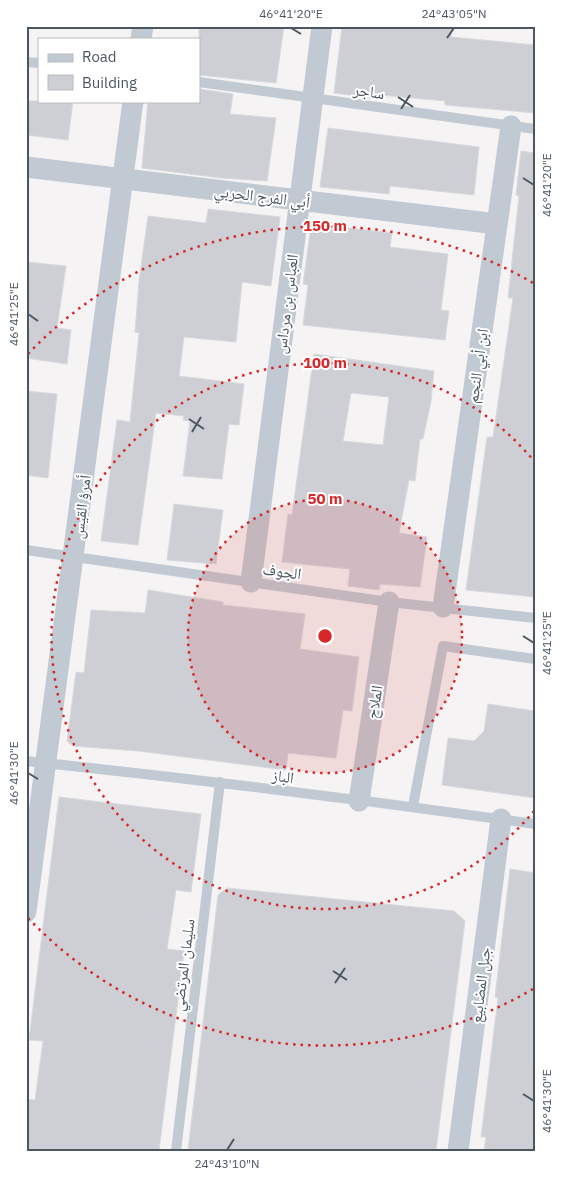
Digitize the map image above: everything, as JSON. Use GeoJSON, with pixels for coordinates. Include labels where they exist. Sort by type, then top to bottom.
{"type":"FeatureCollection","features":[{"type":"Feature","properties":{"kind":"street","name":"العباس بن مرداس"},"geometry":{"type":"LineString","coordinates":[[252,582],[322,26]]}},
{"type":"Feature","properties":{"kind":"street","name":"أمرؤ القيس"},"geometry":{"type":"LineString","coordinates":[[26,912],[37,762],[74,556],[133,102]]}},
{"type":"Feature","properties":{"kind":"street","name":"ابن أبي النجم"},"geometry":{"type":"LineString","coordinates":[[443,607],[511,126]]}},
{"type":"Feature","properties":{"kind":"street","name":"أبي الفرج الحربي"},"geometry":{"type":"LineString","coordinates":[[26,167],[497,224]]}},
{"type":"Feature","properties":{"kind":"street","name":"الملاح"},"geometry":{"type":"LineString","coordinates":[[359,801],[389,602]]}},
{"type":"Feature","properties":{"kind":"street","name":"جبل المضابيع"},"geometry":{"type":"LineString","coordinates":[[458,1151],[502,819]]}},
{"type":"Feature","properties":{"kind":"lane","name":"ساجر"},"geometry":{"type":"LineString","coordinates":[[200,82],[535,129]]}},
{"type":"Feature","properties":{"kind":"lane","name":"الجوف"},"geometry":{"type":"LineString","coordinates":[[26,550],[389,602],[535,618]]}},
{"type":"Feature","properties":{"kind":"lane"},"geometry":{"type":"LineString","coordinates":[[413,806],[443,646],[535,659]]}},
{"type":"Feature","properties":{"kind":"lane","name":"الباز"},"geometry":{"type":"LineString","coordinates":[[37,762],[413,806],[535,824]]}},
{"type":"Feature","properties":{"kind":"lane","name":"سليمان المرتضي"},"geometry":{"type":"LineString","coordinates":[[176,1151],[220,782]]}},
{"type":"Feature","properties":{"kind":"building"},"geometry":{"type":"Polygon","coordinates":[[[199,26],[284,26],[276,83],[200,75],[199,26]]]}},
{"type":"Feature","properties":{"kind":"building"},"geometry":{"type":"Polygon","coordinates":[[[342,26],[452,26],[451,37],[535,45],[535,113],[445,105],[445,101],[380,95],[380,99],[334,93],[342,26]]]}},
{"type":"Feature","properties":{"kind":"building"},"geometry":{"type":"Polygon","coordinates":[[[200,89],[233,94],[230,114],[276,118],[267,181],[222,178],[142,168],[148,102],[200,102],[200,89]]]}},
{"type":"Feature","properties":{"kind":"building"},"geometry":{"type":"Polygon","coordinates":[[[26,101],[73,102],[68,140],[26,135],[26,101]]]}},
{"type":"Feature","properties":{"kind":"building"},"geometry":{"type":"Polygon","coordinates":[[[328,128],[479,147],[474,195],[390,186],[389,194],[320,187],[328,128]]]}},
{"type":"Feature","properties":{"kind":"building"},"geometry":{"type":"Polygon","coordinates":[[[521,151],[535,153],[535,597],[466,590],[487,437],[493,437],[513,298],[508,298],[519,196],[516,195],[521,151]]]}},
{"type":"Feature","properties":{"kind":"building"},"geometry":{"type":"Polygon","coordinates":[[[208,209],[280,217],[271,286],[242,282],[236,342],[184,337],[179,376],[244,384],[239,425],[229,424],[222,479],[183,476],[190,421],[183,420],[184,416],[156,413],[138,545],[101,541],[117,420],[130,422],[139,333],[135,332],[139,281],[148,216],[206,223],[208,209]]]}},
{"type":"Feature","properties":{"kind":"building"},"geometry":{"type":"Polygon","coordinates":[[[321,225],[392,233],[390,247],[448,254],[441,310],[449,311],[445,340],[303,325],[308,285],[303,284],[310,233],[321,225]]]}},
{"type":"Feature","properties":{"kind":"building"},"geometry":{"type":"Polygon","coordinates":[[[26,262],[66,266],[57,328],[71,330],[67,364],[26,358],[30,315],[26,315],[26,262]]]}},
{"type":"Feature","properties":{"kind":"building"},"geometry":{"type":"Polygon","coordinates":[[[314,354],[434,371],[431,401],[423,439],[420,439],[415,481],[409,480],[399,533],[427,537],[420,587],[380,584],[379,590],[348,586],[350,569],[282,562],[288,514],[292,515],[314,354]],[[351,393],[343,441],[383,445],[389,397],[351,393]]]}},
{"type":"Feature","properties":{"kind":"building"},"geometry":{"type":"Polygon","coordinates":[[[26,391],[57,394],[48,478],[26,475],[26,391]]]}},
{"type":"Feature","properties":{"kind":"building"},"geometry":{"type":"Polygon","coordinates":[[[174,504],[223,510],[216,564],[167,560],[174,504]]]}},
{"type":"Feature","properties":{"kind":"building"},"geometry":{"type":"Polygon","coordinates":[[[148,590],[223,602],[223,605],[305,614],[300,649],[359,657],[352,711],[343,710],[336,758],[288,753],[286,770],[138,751],[73,746],[67,741],[76,672],[84,673],[91,610],[145,613],[148,590]]]}},
{"type":"Feature","properties":{"kind":"building"},"geometry":{"type":"Polygon","coordinates":[[[488,704],[535,711],[535,798],[442,785],[448,738],[474,741],[484,731],[488,704]]]}},
{"type":"Feature","properties":{"kind":"building"},"geometry":{"type":"Polygon","coordinates":[[[59,797],[201,814],[191,892],[176,890],[167,949],[184,951],[159,1151],[26,1151],[26,1099],[35,1100],[43,1041],[29,1040],[59,797]]]}},
{"type":"Feature","properties":{"kind":"building"},"geometry":{"type":"Polygon","coordinates":[[[510,869],[535,873],[535,1151],[484,1151],[486,1137],[481,1137],[498,998],[495,997],[510,869]]]}},
{"type":"Feature","properties":{"kind":"building"},"geometry":{"type":"Polygon","coordinates":[[[227,888],[454,911],[465,921],[436,1151],[188,1151],[218,895],[227,888]]]}}]}
